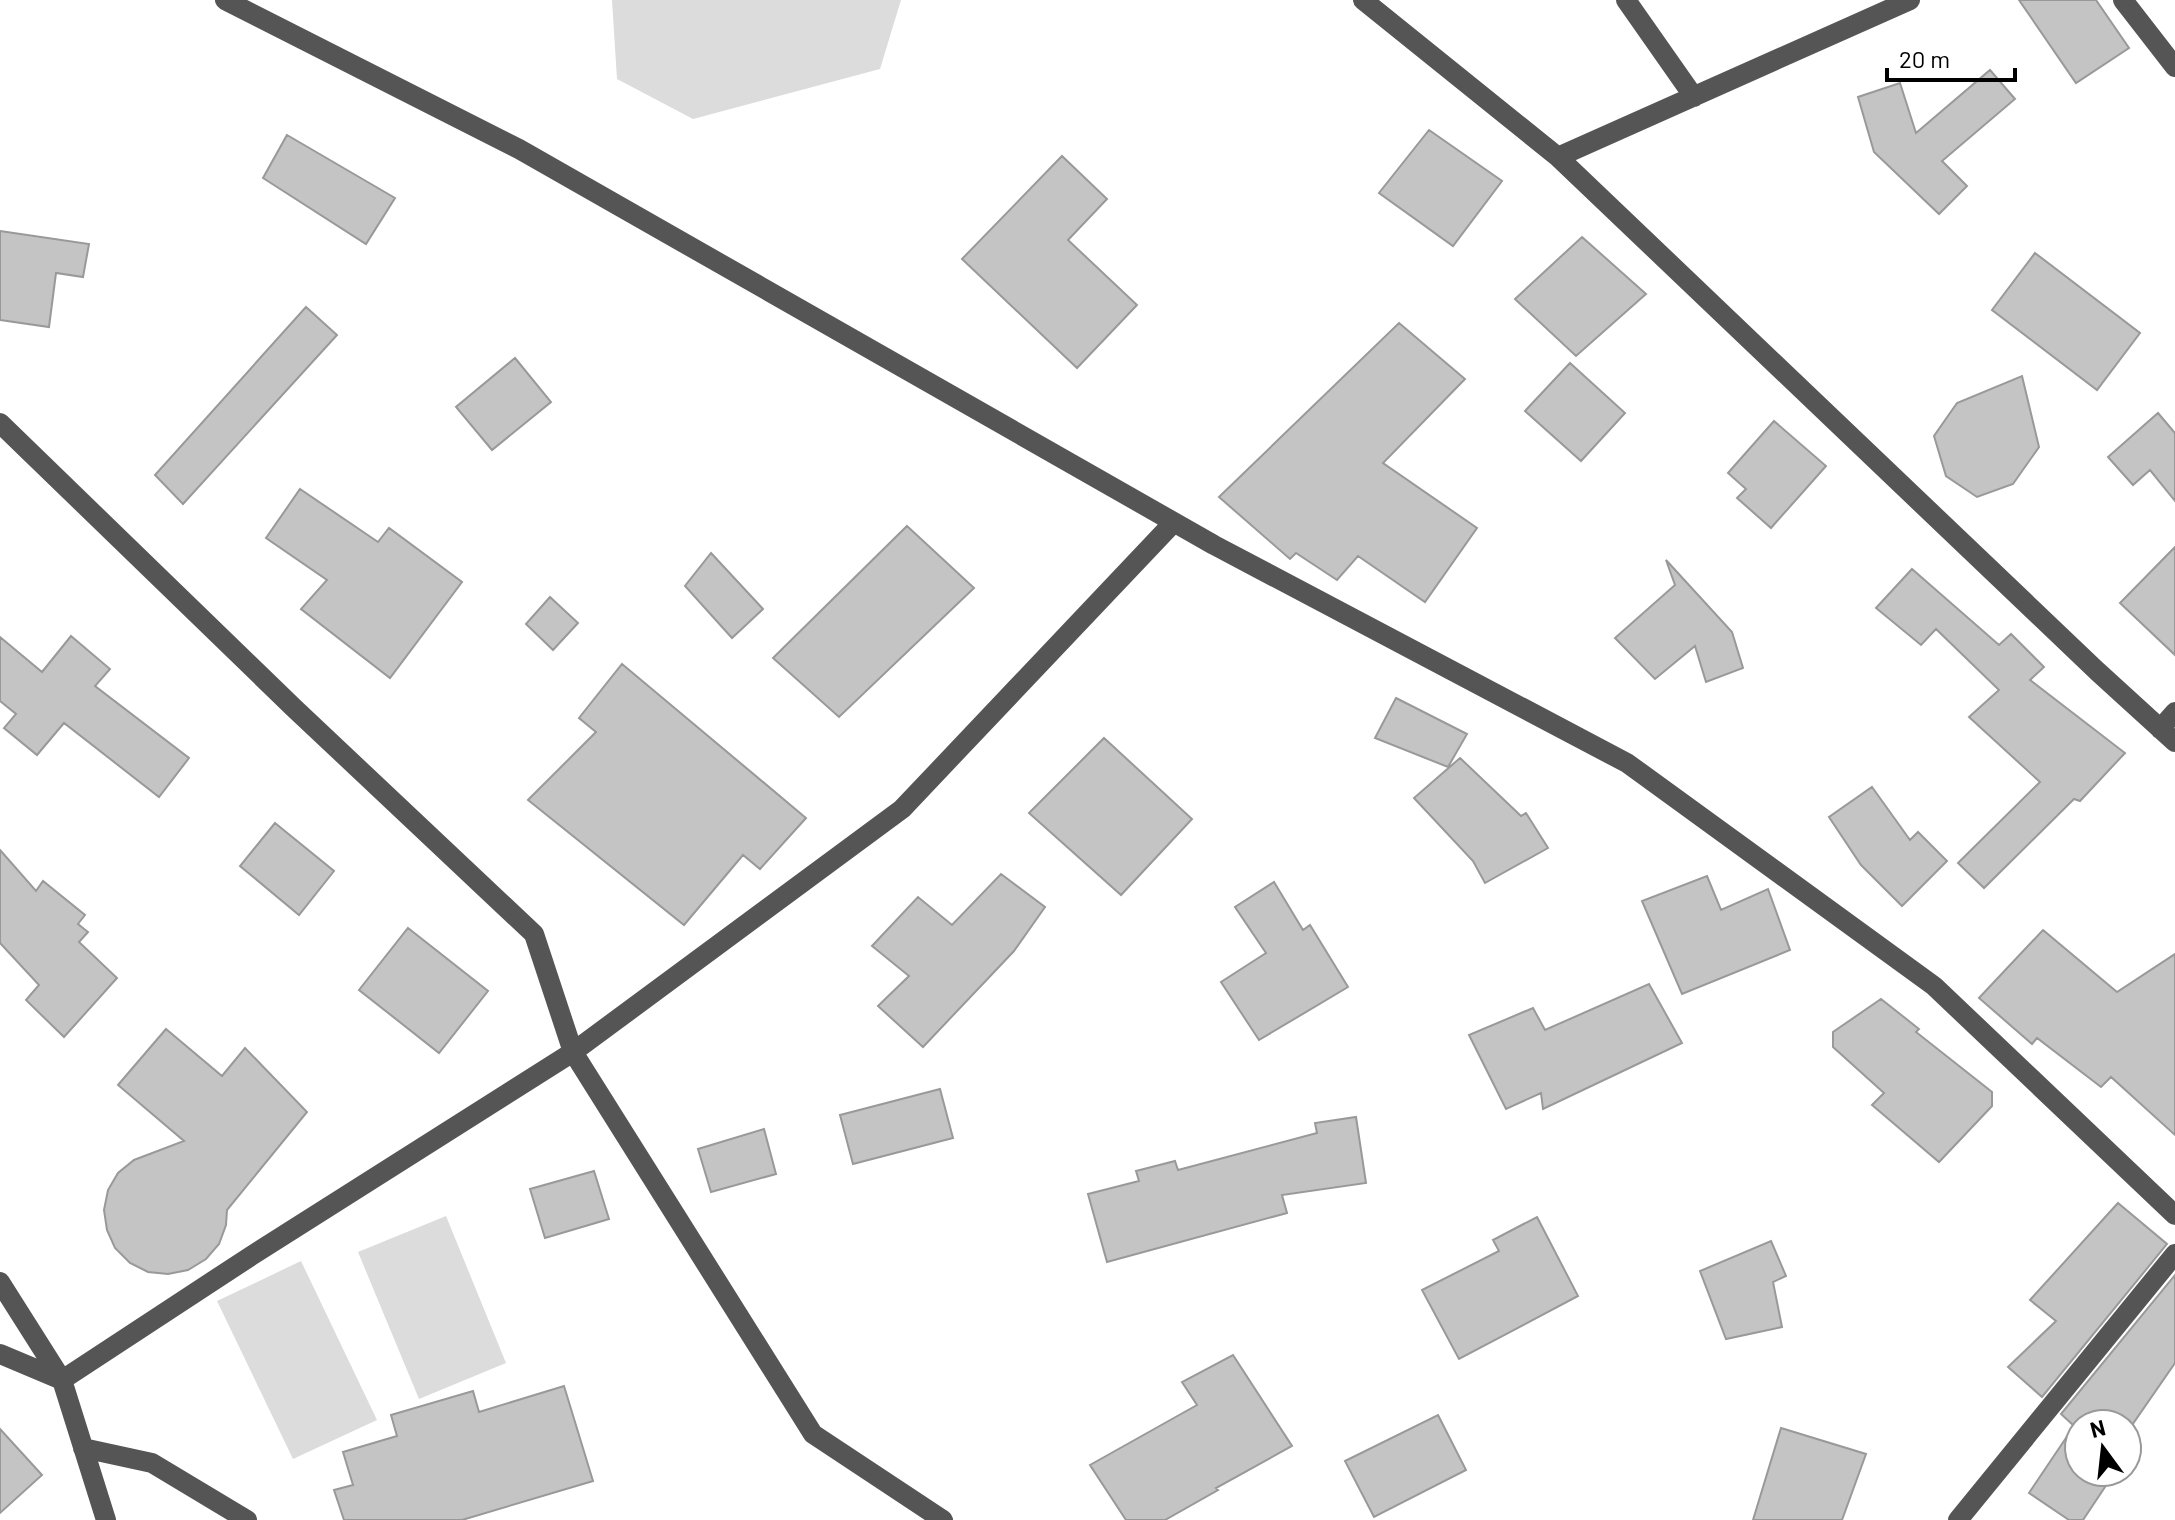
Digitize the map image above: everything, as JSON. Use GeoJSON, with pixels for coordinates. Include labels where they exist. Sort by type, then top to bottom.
{"type":"FeatureCollection","features":[{"type":"Feature","properties":{"kind":"street"},"geometry":{"type":"LineString","coordinates":[[225,0],[519,149],[1174,522],[1627,763],[1934,986],[2175,1215]]}},
{"type":"Feature","properties":{"kind":"street"},"geometry":{"type":"LineString","coordinates":[[1363,0],[1558,157],[2168,736],[2175,712]]}},
{"type":"Feature","properties":{"kind":"street"},"geometry":{"type":"LineString","coordinates":[[1626,0],[1694,97]]}},
{"type":"Feature","properties":{"kind":"street"},"geometry":{"type":"LineString","coordinates":[[1558,157],[1910,0]]}},
{"type":"Feature","properties":{"kind":"street"},"geometry":{"type":"LineString","coordinates":[[2123,0],[2175,67]]}},
{"type":"Feature","properties":{"kind":"street"},"geometry":{"type":"LineString","coordinates":[[0,423],[534,934],[573,1052],[813,1434],[943,1520]]}},
{"type":"Feature","properties":{"kind":"street"},"geometry":{"type":"LineString","coordinates":[[62,1380],[573,1052],[902,809],[1174,522]]}},
{"type":"Feature","properties":{"kind":"street"},"geometry":{"type":"LineString","coordinates":[[1958,1520],[2175,1254]]}},
{"type":"Feature","properties":{"kind":"street"},"geometry":{"type":"LineString","coordinates":[[0,1282],[62,1380],[106,1520]]}},
{"type":"Feature","properties":{"kind":"street"},"geometry":{"type":"LineString","coordinates":[[0,1354],[62,1380]]}},
{"type":"Feature","properties":{"kind":"street"},"geometry":{"type":"LineString","coordinates":[[83,1448],[152,1463],[247,1520]]}},
{"type":"Feature","properties":{"kind":"shaded area"},"geometry":{"type":"Polygon","coordinates":[[[612,0],[901,0],[880,69],[693,119],[617,79],[612,0]]]}},
{"type":"Feature","properties":{"kind":"shaded area"},"geometry":{"type":"Polygon","coordinates":[[[446,1216],[506,1363],[419,1399],[358,1252],[446,1216]]]}},
{"type":"Feature","properties":{"kind":"shaded area"},"geometry":{"type":"Polygon","coordinates":[[[301,1261],[377,1420],[293,1459],[217,1301],[301,1261]]]}},
{"type":"Feature","properties":{"kind":"building"},"geometry":{"type":"Polygon","coordinates":[[[2019,0],[2096,0],[2129,48],[2076,83],[2019,0]]]}},
{"type":"Feature","properties":{"kind":"building"},"geometry":{"type":"Polygon","coordinates":[[[1990,70],[2015,99],[1942,161],[1967,186],[1939,214],[1874,152],[1858,97],[1900,83],[1916,133],[1990,70]]]}},
{"type":"Feature","properties":{"kind":"building"},"geometry":{"type":"Polygon","coordinates":[[[1429,130],[1502,181],[1453,246],[1379,193],[1429,130]]]}},
{"type":"Feature","properties":{"kind":"building"},"geometry":{"type":"Polygon","coordinates":[[[287,135],[395,198],[366,244],[263,178],[287,135]]]}},
{"type":"Feature","properties":{"kind":"building"},"geometry":{"type":"Polygon","coordinates":[[[1062,156],[1107,199],[1068,240],[1137,305],[1077,368],[962,259],[1062,156]]]}},
{"type":"Feature","properties":{"kind":"building"},"geometry":{"type":"Polygon","coordinates":[[[0,231],[89,244],[83,277],[56,273],[49,327],[0,320],[0,231]]]}},
{"type":"Feature","properties":{"kind":"building"},"geometry":{"type":"Polygon","coordinates":[[[1582,237],[1646,294],[1576,356],[1515,299],[1582,237]]]}},
{"type":"Feature","properties":{"kind":"building"},"geometry":{"type":"Polygon","coordinates":[[[2035,253],[2140,333],[2097,390],[1992,310],[2035,253]]]}},
{"type":"Feature","properties":{"kind":"building"},"geometry":{"type":"Polygon","coordinates":[[[306,307],[337,335],[183,504],[155,475],[306,307]]]}},
{"type":"Feature","properties":{"kind":"building"},"geometry":{"type":"Polygon","coordinates":[[[1399,323],[1465,379],[1383,463],[1477,528],[1425,602],[1358,556],[1337,580],[1296,553],[1290,559],[1219,497],[1399,323]]]}},
{"type":"Feature","properties":{"kind":"building"},"geometry":{"type":"Polygon","coordinates":[[[515,358],[551,402],[492,450],[456,407],[515,358]]]}},
{"type":"Feature","properties":{"kind":"building"},"geometry":{"type":"Polygon","coordinates":[[[1570,363],[1625,413],[1581,461],[1525,411],[1570,363]]]}},
{"type":"Feature","properties":{"kind":"building"},"geometry":{"type":"Polygon","coordinates":[[[2022,376],[2039,447],[2013,484],[1977,497],[1946,476],[1934,436],[1957,403],[2022,376]]]}},
{"type":"Feature","properties":{"kind":"building"},"geometry":{"type":"Polygon","coordinates":[[[2158,413],[2175,433],[2175,501],[2150,470],[2133,485],[2108,457],[2158,413]]]}},
{"type":"Feature","properties":{"kind":"building"},"geometry":{"type":"Polygon","coordinates":[[[1774,421],[1826,466],[1771,528],[1737,498],[1746,489],[1728,473],[1774,421]]]}},
{"type":"Feature","properties":{"kind":"building"},"geometry":{"type":"Polygon","coordinates":[[[300,489],[378,542],[389,528],[462,582],[390,678],[301,609],[327,580],[266,538],[300,489]]]}},
{"type":"Feature","properties":{"kind":"building"},"geometry":{"type":"Polygon","coordinates":[[[907,526],[974,588],[839,717],[773,658],[907,526]]]}},
{"type":"Feature","properties":{"kind":"building"},"geometry":{"type":"Polygon","coordinates":[[[2175,547],[2175,655],[2120,603],[2175,547]]]}},
{"type":"Feature","properties":{"kind":"building"},"geometry":{"type":"Polygon","coordinates":[[[711,553],[763,609],[732,638],[685,586],[711,553]]]}},
{"type":"Feature","properties":{"kind":"building"},"geometry":{"type":"Polygon","coordinates":[[[1666,560],[1732,632],[1743,668],[1706,682],[1695,646],[1655,679],[1615,638],[1675,585],[1666,560]]]}},
{"type":"Feature","properties":{"kind":"building"},"geometry":{"type":"Polygon","coordinates":[[[1912,569],[1999,645],[2011,634],[2044,667],[2030,680],[2125,753],[2080,801],[2074,799],[1984,888],[1958,863],[2040,782],[1969,717],[1999,690],[1936,629],[1921,645],[1876,608],[1912,569]]]}},
{"type":"Feature","properties":{"kind":"building"},"geometry":{"type":"Polygon","coordinates":[[[550,597],[578,623],[553,650],[526,624],[550,597]]]}},
{"type":"Feature","properties":{"kind":"building"},"geometry":{"type":"Polygon","coordinates":[[[71,636],[110,669],[95,686],[189,758],[159,797],[64,723],[37,755],[4,728],[16,714],[0,701],[0,637],[42,672],[71,636]]]}},
{"type":"Feature","properties":{"kind":"building"},"geometry":{"type":"Polygon","coordinates":[[[622,664],[806,818],[760,869],[743,855],[684,925],[528,800],[596,732],[579,718],[622,664]]]}},
{"type":"Feature","properties":{"kind":"building"},"geometry":{"type":"Polygon","coordinates":[[[1396,698],[1467,734],[1448,767],[1375,738],[1396,698]]]}},
{"type":"Feature","properties":{"kind":"building"},"geometry":{"type":"Polygon","coordinates":[[[1104,738],[1192,819],[1121,895],[1029,813],[1104,738]]]}},
{"type":"Feature","properties":{"kind":"building"},"geometry":{"type":"Polygon","coordinates":[[[1460,758],[1521,816],[1526,813],[1548,848],[1485,883],[1473,861],[1414,798],[1460,758]]]}},
{"type":"Feature","properties":{"kind":"building"},"geometry":{"type":"Polygon","coordinates":[[[1872,787],[1910,840],[1918,832],[1947,861],[1902,906],[1861,865],[1829,817],[1872,787]]]}},
{"type":"Feature","properties":{"kind":"building"},"geometry":{"type":"Polygon","coordinates":[[[275,823],[334,871],[299,915],[240,866],[275,823]]]}},
{"type":"Feature","properties":{"kind":"building"},"geometry":{"type":"Polygon","coordinates":[[[0,850],[36,891],[43,881],[85,915],[78,924],[88,932],[79,942],[117,978],[64,1037],[26,1000],[39,985],[0,943],[0,850]]]}},
{"type":"Feature","properties":{"kind":"building"},"geometry":{"type":"Polygon","coordinates":[[[1001,874],[1045,907],[1014,951],[923,1047],[878,1006],[909,976],[872,946],[918,897],[952,925],[1001,874]]]}},
{"type":"Feature","properties":{"kind":"building"},"geometry":{"type":"Polygon","coordinates":[[[1707,876],[1721,910],[1768,889],[1790,950],[1682,994],[1642,901],[1707,876]]]}},
{"type":"Feature","properties":{"kind":"building"},"geometry":{"type":"Polygon","coordinates":[[[1274,882],[1303,930],[1310,925],[1348,987],[1259,1040],[1221,982],[1266,953],[1235,907],[1274,882]]]}},
{"type":"Feature","properties":{"kind":"building"},"geometry":{"type":"Polygon","coordinates":[[[408,928],[488,991],[439,1053],[359,990],[408,928]]]}},
{"type":"Feature","properties":{"kind":"building"},"geometry":{"type":"Polygon","coordinates":[[[2043,930],[2117,992],[2175,954],[2175,1135],[2111,1077],[2101,1087],[2037,1038],[2032,1044],[1979,998],[2043,930]]]}},
{"type":"Feature","properties":{"kind":"building"},"geometry":{"type":"Polygon","coordinates":[[[1649,984],[1682,1043],[1543,1109],[1541,1093],[1506,1109],[1469,1035],[1533,1008],[1545,1030],[1649,984]]]}},
{"type":"Feature","properties":{"kind":"building"},"geometry":{"type":"Polygon","coordinates":[[[1881,999],[1919,1029],[1916,1032],[1992,1092],[1992,1106],[1939,1162],[1872,1105],[1884,1093],[1833,1047],[1833,1032],[1881,999]]]}},
{"type":"Feature","properties":{"kind":"building"},"geometry":{"type":"Polygon","coordinates":[[[166,1029],[222,1076],[245,1048],[307,1112],[227,1210],[226,1225],[219,1244],[206,1259],[188,1270],[168,1274],[148,1272],[130,1263],[115,1248],[107,1230],[104,1210],[108,1190],[118,1173],[134,1160],[184,1141],[118,1085],[166,1029]]]}},
{"type":"Feature","properties":{"kind":"building"},"geometry":{"type":"Polygon","coordinates":[[[940,1089],[953,1138],[853,1164],[840,1115],[940,1089]]]}},
{"type":"Feature","properties":{"kind":"building"},"geometry":{"type":"Polygon","coordinates":[[[1356,1117],[1366,1183],[1282,1195],[1287,1213],[1107,1262],[1088,1194],[1139,1181],[1136,1171],[1175,1161],[1178,1170],[1317,1133],[1315,1123],[1356,1117]]]}},
{"type":"Feature","properties":{"kind":"building"},"geometry":{"type":"Polygon","coordinates":[[[764,1129],[776,1174],[711,1192],[698,1149],[764,1129]]]}},
{"type":"Feature","properties":{"kind":"building"},"geometry":{"type":"Polygon","coordinates":[[[594,1171],[609,1219],[545,1238],[530,1189],[594,1171]]]}},
{"type":"Feature","properties":{"kind":"building"},"geometry":{"type":"Polygon","coordinates":[[[2118,1203],[2167,1244],[2042,1397],[2008,1367],[2056,1321],[2030,1300],[2118,1203]]]}},
{"type":"Feature","properties":{"kind":"building"},"geometry":{"type":"Polygon","coordinates":[[[1537,1217],[1578,1296],[1459,1359],[1422,1290],[1499,1251],[1493,1240],[1537,1217]]]}},
{"type":"Feature","properties":{"kind":"building"},"geometry":{"type":"Polygon","coordinates":[[[1771,1241],[1786,1276],[1773,1282],[1782,1327],[1726,1339],[1700,1271],[1771,1241]]]}},
{"type":"Feature","properties":{"kind":"building"},"geometry":{"type":"Polygon","coordinates":[[[2175,1275],[2175,1363],[2143,1409],[2066,1408],[2175,1275]]]}},
{"type":"Feature","properties":{"kind":"building"},"geometry":{"type":"Polygon","coordinates":[[[1233,1355],[1292,1446],[1165,1520],[1126,1520],[1090,1465],[1197,1405],[1182,1382],[1233,1355]]]}},
{"type":"Feature","properties":{"kind":"building"},"geometry":{"type":"Polygon","coordinates":[[[564,1386],[593,1481],[462,1520],[344,1520],[334,1490],[353,1485],[343,1452],[397,1436],[391,1415],[473,1391],[479,1412],[564,1386]]]}},
{"type":"Feature","properties":{"kind":"building"},"geometry":{"type":"Polygon","coordinates":[[[1438,1415],[1466,1470],[1374,1517],[1345,1461],[1438,1415]]]}},
{"type":"Feature","properties":{"kind":"building"},"geometry":{"type":"Polygon","coordinates":[[[1781,1428],[1866,1454],[1842,1520],[1753,1520],[1781,1428]]]}},
{"type":"Feature","properties":{"kind":"building"},"geometry":{"type":"Polygon","coordinates":[[[0,1429],[42,1475],[0,1513],[0,1429]]]}},
{"type":"Feature","properties":{"kind":"building"},"geometry":{"type":"Polygon","coordinates":[[[2063,1442],[2063,1488],[2104,1488],[2083,1520],[2069,1520],[2029,1493],[2063,1442]]]}}]}
